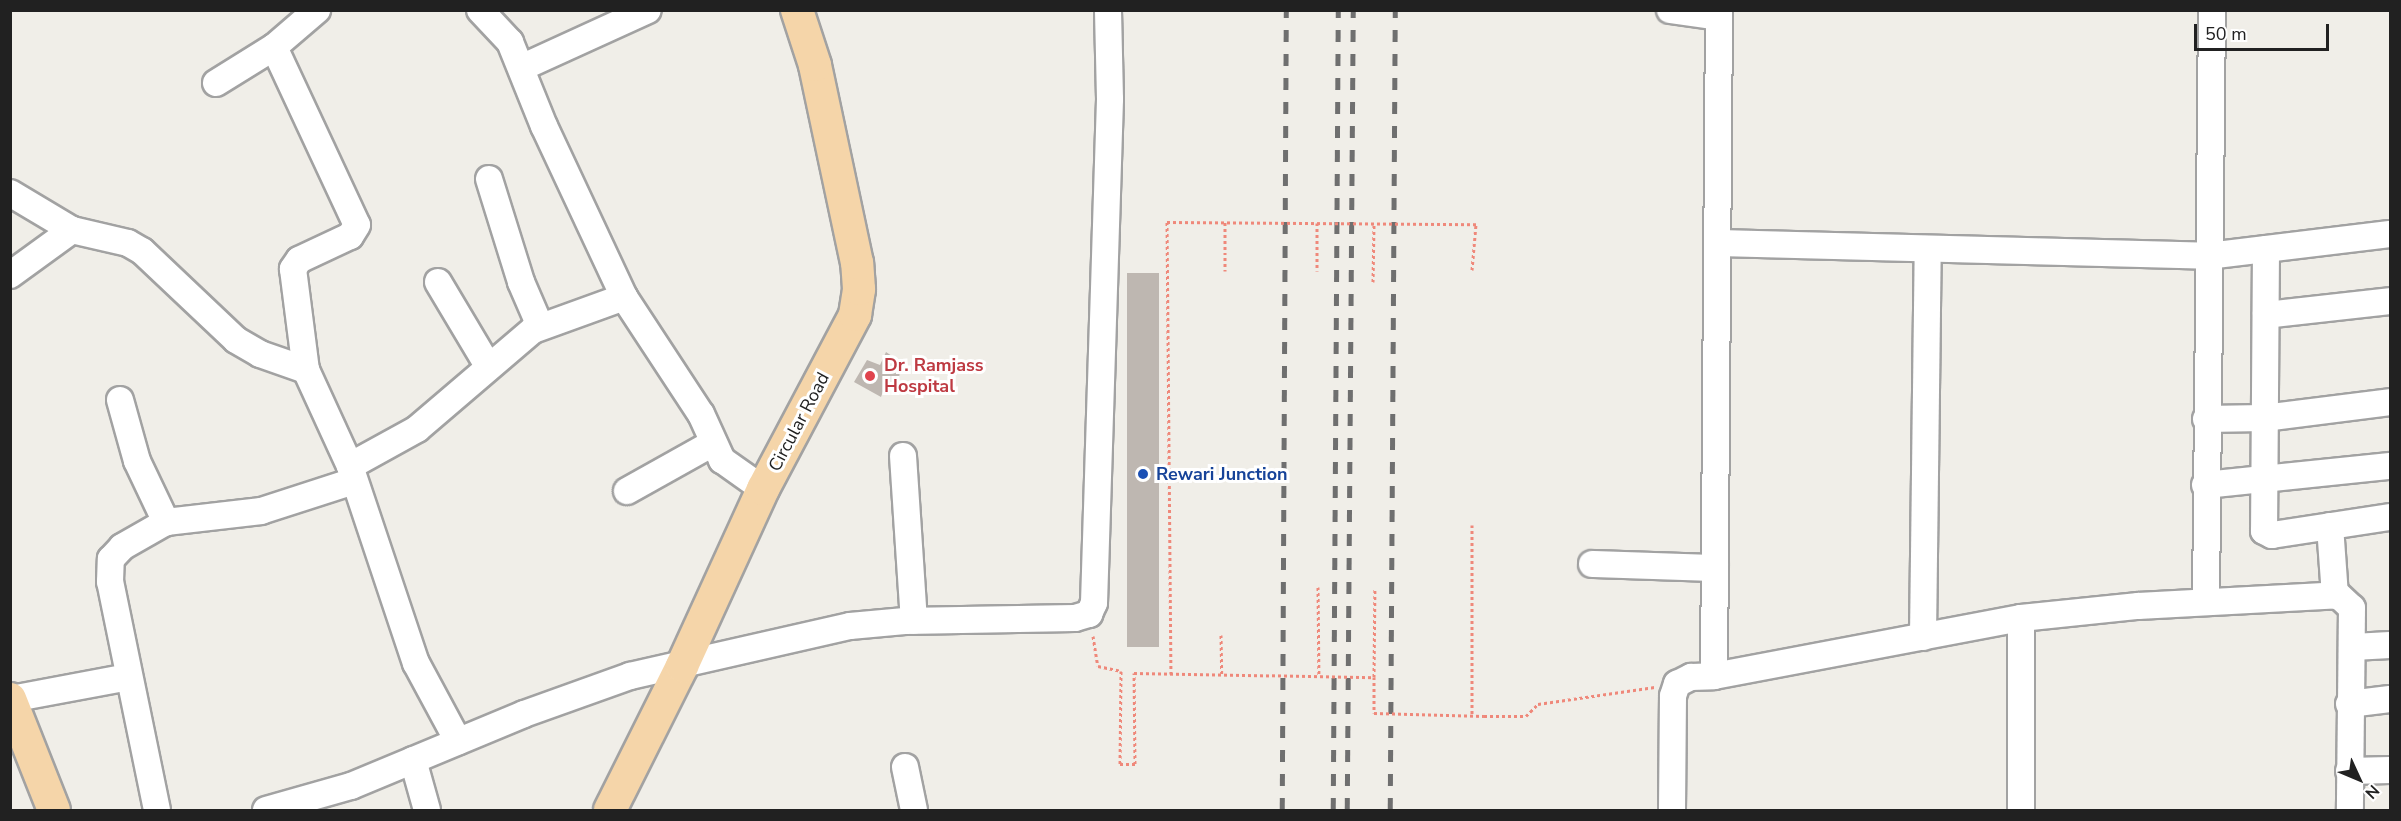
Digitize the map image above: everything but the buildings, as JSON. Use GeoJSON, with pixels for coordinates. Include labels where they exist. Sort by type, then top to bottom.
{"type":"FeatureCollection","features":[{"type":"Feature","properties":{"kind":"main road","name":"Circular Road"},"geometry":{"type":"LineString","coordinates":[[610,810],[682,666],[763,489],[855,315],[859,289],[815,65],[797,10]]}},
{"type":"Feature","properties":{"kind":"main road"},"geometry":{"type":"LineString","coordinates":[[13,709],[54,810]]}},
{"type":"Feature","properties":{"kind":"street"},"geometry":{"type":"LineString","coordinates":[[216,83],[274,47],[317,10]]}},
{"type":"Feature","properties":{"kind":"street"},"geometry":{"type":"LineString","coordinates":[[480,10],[510,42],[523,67],[544,126],[624,297],[701,414],[722,460],[763,489]]}},
{"type":"Feature","properties":{"kind":"street"},"geometry":{"type":"LineString","coordinates":[[523,67],[648,10]]}},
{"type":"Feature","properties":{"kind":"street"},"geometry":{"type":"LineString","coordinates":[[266,810],[351,786],[577,693],[682,666],[850,626],[914,621],[1076,618],[1089,614],[1094,603],[1109,134],[1108,10]]}},
{"type":"Feature","properties":{"kind":"street"},"geometry":{"type":"LineString","coordinates":[[1670,10],[1719,14],[1714,676]]}},
{"type":"Feature","properties":{"kind":"street"},"geometry":{"type":"LineString","coordinates":[[2206,602],[2205,485],[2212,10]]}},
{"type":"Feature","properties":{"kind":"street"},"geometry":{"type":"LineString","coordinates":[[274,47],[357,225],[350,236],[299,260],[293,269],[306,370],[352,474],[416,663],[458,741]]}},
{"type":"Feature","properties":{"kind":"street"},"geometry":{"type":"LineString","coordinates":[[489,179],[521,282],[540,326]]}},
{"type":"Feature","properties":{"kind":"street"},"geometry":{"type":"LineString","coordinates":[[10,192],[72,230],[128,243],[142,251],[236,340],[260,354],[306,370]]}},
{"type":"Feature","properties":{"kind":"street"},"geometry":{"type":"LineString","coordinates":[[10,275],[72,230]]}},
{"type":"Feature","properties":{"kind":"street"},"geometry":{"type":"LineString","coordinates":[[1719,243],[2208,256],[2391,234]]}},
{"type":"Feature","properties":{"kind":"street"},"geometry":{"type":"LineString","coordinates":[[1923,637],[1928,249]]}},
{"type":"Feature","properties":{"kind":"street"},"geometry":{"type":"LineString","coordinates":[[2266,249],[2262,481],[2266,534],[2391,517]]}},
{"type":"Feature","properties":{"kind":"street"},"geometry":{"type":"LineString","coordinates":[[438,282],[488,366]]}},
{"type":"Feature","properties":{"kind":"street"},"geometry":{"type":"LineString","coordinates":[[157,810],[128,677],[108,568],[122,548],[166,522],[261,511],[352,474],[417,429],[488,366],[540,326],[624,297]]}},
{"type":"Feature","properties":{"kind":"street"},"geometry":{"type":"LineString","coordinates":[[2266,315],[2391,301]]}},
{"type":"Feature","properties":{"kind":"street"},"geometry":{"type":"LineString","coordinates":[[120,400],[137,461],[166,522]]}},
{"type":"Feature","properties":{"kind":"street"},"geometry":{"type":"LineString","coordinates":[[2206,419],[2264,418],[2391,402]]}},
{"type":"Feature","properties":{"kind":"street"},"geometry":{"type":"LineString","coordinates":[[627,490],[713,443]]}},
{"type":"Feature","properties":{"kind":"street"},"geometry":{"type":"LineString","coordinates":[[903,456],[914,621]]}},
{"type":"Feature","properties":{"kind":"street"},"geometry":{"type":"LineString","coordinates":[[2205,485],[2262,481],[2391,466]]}},
{"type":"Feature","properties":{"kind":"street"},"geometry":{"type":"LineString","coordinates":[[2330,526],[2335,596]]}},
{"type":"Feature","properties":{"kind":"street"},"geometry":{"type":"LineString","coordinates":[[1592,564],[1716,568]]}},
{"type":"Feature","properties":{"kind":"street"},"geometry":{"type":"LineString","coordinates":[[1672,810],[1673,696],[1677,684],[1691,677],[1714,676],[2021,618],[2206,602],[2335,596],[2345,598],[2352,608],[2353,647],[2349,704],[2350,810]]}},
{"type":"Feature","properties":{"kind":"street"},"geometry":{"type":"LineString","coordinates":[[2021,618],[2021,810]]}},
{"type":"Feature","properties":{"kind":"street"},"geometry":{"type":"LineString","coordinates":[[2353,647],[2391,645]]}},
{"type":"Feature","properties":{"kind":"street"},"geometry":{"type":"LineString","coordinates":[[13,709],[128,677]]}},
{"type":"Feature","properties":{"kind":"street"},"geometry":{"type":"LineString","coordinates":[[2349,704],[2391,699]]}},
{"type":"Feature","properties":{"kind":"street"},"geometry":{"type":"LineString","coordinates":[[413,760],[427,810]]}},
{"type":"Feature","properties":{"kind":"street"},"geometry":{"type":"LineString","coordinates":[[905,767],[914,810]]}},
{"type":"Feature","properties":{"kind":"street"},"geometry":{"type":"LineString","coordinates":[[2349,771],[2391,770]]}},
{"type":"Feature","properties":{"kind":"path"},"geometry":{"type":"LineString","coordinates":[[1171,674],[1167,222],[1476,224],[1472,270]]}},
{"type":"Feature","properties":{"kind":"path"},"geometry":{"type":"LineString","coordinates":[[1225,222],[1225,271]]}},
{"type":"Feature","properties":{"kind":"path"},"geometry":{"type":"LineString","coordinates":[[1317,223],[1317,271]]}},
{"type":"Feature","properties":{"kind":"path"},"geometry":{"type":"LineString","coordinates":[[1374,223],[1374,282]]}},
{"type":"Feature","properties":{"kind":"path"},"geometry":{"type":"LineString","coordinates":[[1472,525],[1472,715]]}},
{"type":"Feature","properties":{"kind":"path"},"geometry":{"type":"LineString","coordinates":[[1318,587],[1319,676]]}},
{"type":"Feature","properties":{"kind":"path"},"geometry":{"type":"LineString","coordinates":[[1375,588],[1374,713],[1526,716],[1538,704],[1677,684]]}},
{"type":"Feature","properties":{"kind":"path"},"geometry":{"type":"LineString","coordinates":[[1089,614],[1098,666],[1120,671],[1120,764],[1135,764],[1134,673],[1374,677]]}},
{"type":"Feature","properties":{"kind":"path"},"geometry":{"type":"LineString","coordinates":[[1221,635],[1222,674]]}},
{"type":"Feature","properties":{"kind":"railway"},"geometry":{"type":"LineString","coordinates":[[1282,810],[1286,10]]}},
{"type":"Feature","properties":{"kind":"railway"},"geometry":{"type":"LineString","coordinates":[[1333,810],[1338,10]]}},
{"type":"Feature","properties":{"kind":"railway"},"geometry":{"type":"LineString","coordinates":[[1347,810],[1353,10]]}},
{"type":"Feature","properties":{"kind":"railway"},"geometry":{"type":"LineString","coordinates":[[1390,810],[1395,10]]}},
{"type":"Feature","properties":{"kind":"place","name":"Dr. Ramjass Hospital"},"geometry":{"type":"Point","coordinates":[870,376]}},
{"type":"Feature","properties":{"kind":"place","name":"Rewari Junction"},"geometry":{"type":"Point","coordinates":[1143,474]}}]}
